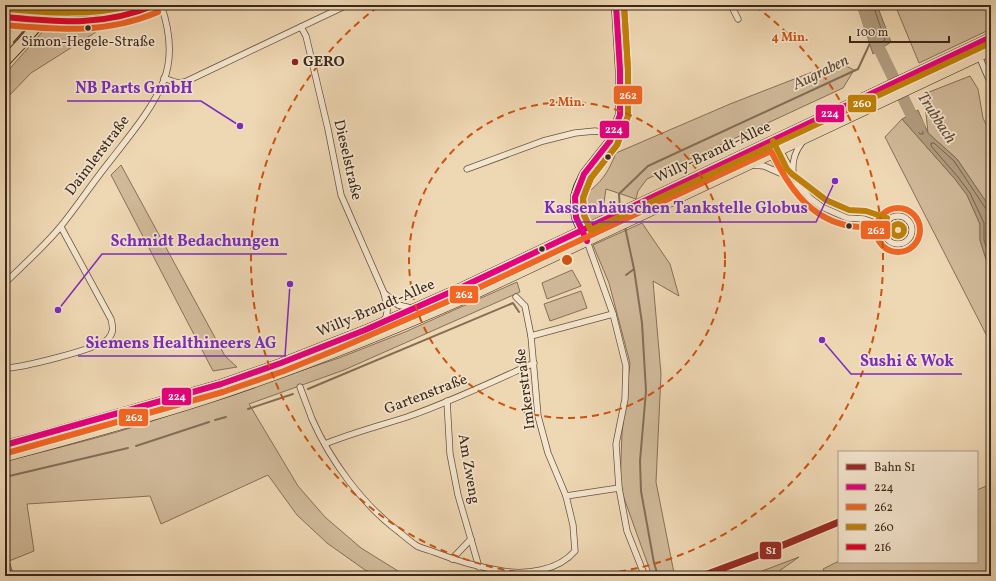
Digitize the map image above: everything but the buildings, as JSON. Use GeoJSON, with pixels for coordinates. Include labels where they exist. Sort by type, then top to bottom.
{"type":"FeatureCollection","features":[{"type":"Feature","properties":{"kind":"highway"},"geometry":{"type":"LineString","coordinates":[[7,41],[39,5]]}},
{"type":"Feature","properties":{"kind":"highway"},"geometry":{"type":"LineString","coordinates":[[5,61],[54,5]]}},
{"type":"Feature","properties":{"kind":"main road","name":"Willy-Brandt-Allee"},"geometry":{"type":"LineString","coordinates":[[5,445],[221,384],[281,363],[384,322],[582,231],[991,37]]}},
{"type":"Feature","properties":{"kind":"main road"},"geometry":{"type":"LineString","coordinates":[[974,45],[979,56]]}},
{"type":"Feature","properties":{"kind":"main road","name":"Willy-Brandt-Allee"},"geometry":{"type":"LineString","coordinates":[[5,457],[195,403],[338,352],[397,329],[460,301],[991,51]]}},
{"type":"Feature","properties":{"kind":"main road"},"geometry":{"type":"LineString","coordinates":[[775,140],[780,150]]}},
{"type":"Feature","properties":{"kind":"main road"},"geometry":{"type":"LineString","coordinates":[[766,144],[771,154]]}},
{"type":"Feature","properties":{"kind":"main road"},"geometry":{"type":"LineString","coordinates":[[582,231],[587,241]]}},
{"type":"Feature","properties":{"kind":"street"},"geometry":{"type":"LineString","coordinates":[[54,5],[58,7],[74,8],[85,5]]}},
{"type":"Feature","properties":{"kind":"street"},"geometry":{"type":"LineString","coordinates":[[5,17],[52,21],[89,21],[130,15],[155,5]]}},
{"type":"Feature","properties":{"kind":"street","name":"Daimlerstraße"},"geometry":{"type":"LineString","coordinates":[[5,282],[61,226],[138,125],[156,96],[164,78],[169,49],[168,30],[162,5]]}},
{"type":"Feature","properties":{"kind":"street"},"geometry":{"type":"LineString","coordinates":[[164,78],[182,83],[347,5]]}},
{"type":"Feature","properties":{"kind":"street"},"geometry":{"type":"LineString","coordinates":[[582,231],[576,217],[575,207],[575,197],[578,187],[584,174],[605,148],[613,134],[620,115],[621,95],[616,5]]}},
{"type":"Feature","properties":{"kind":"street"},"geometry":{"type":"LineString","coordinates":[[731,5],[738,19]]}},
{"type":"Feature","properties":{"kind":"street","name":"Dieselstraße"},"geometry":{"type":"LineString","coordinates":[[301,27],[306,36],[328,129],[341,195],[384,293],[387,307],[387,316],[384,322]]}},
{"type":"Feature","properties":{"kind":"street"},"geometry":{"type":"LineString","coordinates":[[979,56],[991,84]]}},
{"type":"Feature","properties":{"kind":"street"},"geometry":{"type":"LineString","coordinates":[[467,169],[543,141],[575,133],[595,131],[613,134]]}},
{"type":"Feature","properties":{"kind":"street"},"geometry":{"type":"LineString","coordinates":[[793,176],[792,166],[794,155],[806,138]]}},
{"type":"Feature","properties":{"kind":"street"},"geometry":{"type":"LineString","coordinates":[[780,150],[793,176],[805,194]]}},
{"type":"Feature","properties":{"kind":"street"},"geometry":{"type":"LineString","coordinates":[[771,154],[780,173]]}},
{"type":"Feature","properties":{"kind":"street"},"geometry":{"type":"LineString","coordinates":[[747,166],[764,166],[780,173],[796,188],[822,207],[842,216],[864,219],[884,226]]}},
{"type":"Feature","properties":{"kind":"street"},"geometry":{"type":"LineString","coordinates":[[902,216],[910,222],[912,231],[911,236],[905,243],[892,243],[885,237],[883,230],[884,226],[891,218],[902,216]]}},
{"type":"Feature","properties":{"kind":"street"},"geometry":{"type":"LineString","coordinates":[[5,368],[16,368],[33,364],[102,344],[112,334],[113,328],[111,319],[61,226]]}},
{"type":"Feature","properties":{"kind":"street"},"geometry":{"type":"LineString","coordinates":[[587,241],[612,314],[626,366],[626,400],[616,444],[619,488],[627,532],[644,574]]}},
{"type":"Feature","properties":{"kind":"street","name":"Dieselstraße"},"geometry":{"type":"LineString","coordinates":[[384,293],[398,305],[406,308],[414,308]]}},
{"type":"Feature","properties":{"kind":"street","name":"Imkerstraße"},"geometry":{"type":"LineString","coordinates":[[300,387],[312,420],[345,476],[382,519],[417,546],[479,567],[508,572],[526,572],[547,569],[570,558],[575,551],[573,525],[566,496],[548,453],[538,416],[531,336],[525,306],[516,297]]}},
{"type":"Feature","properties":{"kind":"street"},"geometry":{"type":"LineString","coordinates":[[531,336],[612,314]]}},
{"type":"Feature","properties":{"kind":"street","name":"Gartenstraße"},"geometry":{"type":"LineString","coordinates":[[325,444],[345,436],[406,417],[534,363]]}},
{"type":"Feature","properties":{"kind":"street","name":"Am Zweng"},"geometry":{"type":"LineString","coordinates":[[447,401],[450,454],[458,495],[479,567]]}},
{"type":"Feature","properties":{"kind":"street"},"geometry":{"type":"LineString","coordinates":[[566,496],[619,488]]}},
{"type":"Feature","properties":{"kind":"street"},"geometry":{"type":"LineString","coordinates":[[452,559],[471,539]]}},
{"type":"Feature","properties":{"kind":"shaded area"},"geometry":{"type":"Polygon","coordinates":[[[5,5],[28,5],[5,31],[5,5]]]}},
{"type":"Feature","properties":{"kind":"shaded area"},"geometry":{"type":"Polygon","coordinates":[[[66,5],[142,5],[95,16],[96,32],[31,73],[5,100],[5,74],[66,5]]]}},
{"type":"Feature","properties":{"kind":"shaded area"},"geometry":{"type":"Polygon","coordinates":[[[895,5],[991,5],[991,29],[919,63],[895,5]]]}},
{"type":"Feature","properties":{"kind":"shaded area"},"geometry":{"type":"Polygon","coordinates":[[[838,62],[854,70],[843,88],[647,179],[638,191],[636,199],[606,189],[604,217],[587,223],[582,210],[584,196],[603,177],[610,167],[616,153],[730,104],[838,62]]]}},
{"type":"Feature","properties":{"kind":"shaded area"},"geometry":{"type":"Polygon","coordinates":[[[970,76],[978,89],[983,118],[991,135],[991,209],[957,159],[928,133],[924,94],[970,76]]]}},
{"type":"Feature","properties":{"kind":"shaded area"},"geometry":{"type":"Polygon","coordinates":[[[902,119],[955,179],[967,195],[980,224],[980,240],[991,275],[991,344],[885,137],[902,119]]]}},
{"type":"Feature","properties":{"kind":"shaded area"},"geometry":{"type":"Polygon","coordinates":[[[121,165],[225,356],[237,367],[213,371],[111,175],[121,165]]]}},
{"type":"Feature","properties":{"kind":"shaded area"},"geometry":{"type":"Polygon","coordinates":[[[642,223],[670,264],[679,296],[653,281],[661,374],[656,482],[674,573],[662,576],[652,576],[620,487],[622,433],[630,363],[609,283],[593,245],[642,223]]]}},
{"type":"Feature","properties":{"kind":"shaded area"},"geometry":{"type":"Polygon","coordinates":[[[572,270],[581,286],[547,299],[542,283],[572,270]]]}},
{"type":"Feature","properties":{"kind":"shaded area"},"geometry":{"type":"Polygon","coordinates":[[[517,282],[520,292],[344,370],[249,404],[298,486],[325,517],[361,548],[406,576],[377,576],[365,570],[327,543],[297,515],[268,475],[161,524],[150,496],[27,504],[34,551],[9,561],[14,576],[5,576],[5,461],[140,425],[339,358],[405,332],[517,282]]]}},
{"type":"Feature","properties":{"kind":"shaded area"},"geometry":{"type":"Polygon","coordinates":[[[581,291],[587,308],[550,321],[544,304],[581,291]]]}},
{"type":"Feature","properties":{"kind":"shaded area"},"geometry":{"type":"Polygon","coordinates":[[[991,484],[991,576],[826,576],[823,569],[838,562],[838,563],[978,563],[978,490],[991,484]]]}},
{"type":"Feature","properties":{"kind":"shaded area"},"geometry":{"type":"Polygon","coordinates":[[[799,557],[772,576],[749,576],[799,557]]]}},
{"type":"Feature","properties":{"kind":"water"},"geometry":{"type":"Polygon","coordinates":[[[857,5],[877,5],[891,42],[873,54],[857,5]]]}},
{"type":"Feature","properties":{"kind":"water"},"geometry":{"type":"Polygon","coordinates":[[[918,110],[928,133],[957,159],[991,209],[991,275],[980,240],[980,224],[967,195],[955,179],[902,119],[918,110]]]}},
{"type":"Feature","properties":{"kind":"waterway","name":"Trubbach"},"geometry":{"type":"LineString","coordinates":[[863,5],[873,36],[911,114],[919,126]]}},
{"type":"Feature","properties":{"kind":"waterway","name":"Augraben"},"geometry":{"type":"LineString","coordinates":[[620,209],[619,194],[648,166],[858,69],[871,41]]}},
{"type":"Feature","properties":{"kind":"waterway","name":"Augraben"},"geometry":{"type":"LineString","coordinates":[[625,227],[634,269],[642,323],[646,391],[640,461],[641,491],[654,563],[658,576]]}},
{"type":"Feature","properties":{"kind":"waterway","name":"Augraben"},"geometry":{"type":"LineString","coordinates":[[626,275],[634,269]]}},
{"type":"Feature","properties":{"kind":"waterway"},"geometry":{"type":"LineString","coordinates":[[308,389],[513,303],[519,312]]}},
{"type":"Feature","properties":{"kind":"waterway"},"geometry":{"type":"LineString","coordinates":[[248,409],[293,394]]}},
{"type":"Feature","properties":{"kind":"waterway"},"geometry":{"type":"LineString","coordinates":[[215,420],[226,417]]}},
{"type":"Feature","properties":{"kind":"waterway"},"geometry":{"type":"LineString","coordinates":[[136,446],[209,422]]}},
{"type":"Feature","properties":{"kind":"waterway"},"geometry":{"type":"LineString","coordinates":[[5,477],[128,448]]}},
{"type":"Feature","properties":{"kind":"rail line","name":"S1"},"geometry":{"type":"LineString","coordinates":[[702,576],[764,553],[838,522]]}},
{"type":"Feature","properties":{"kind":"transit line","name":"260"},"geometry":{"type":"LineString","coordinates":[[6,9],[70,13],[102,11],[134,5]]}},
{"type":"Feature","properties":{"kind":"transit line","name":"216"},"geometry":{"type":"LineString","coordinates":[[5,17],[62,21],[99,20],[136,12],[155,5]]}},
{"type":"Feature","properties":{"kind":"transit line","name":"224"},"geometry":{"type":"LineString","coordinates":[[587,241],[576,217],[575,197],[584,174],[610,141],[620,115],[620,70],[616,5]]}},
{"type":"Feature","properties":{"kind":"transit line","name":"262"},"geometry":{"type":"LineString","coordinates":[[591,231],[584,215],[583,198],[591,178],[617,145],[628,116],[628,70],[624,5]]}},
{"type":"Feature","properties":{"kind":"transit line","name":"260"},"geometry":{"type":"LineString","coordinates":[[624,5],[628,70],[628,116],[617,145],[591,178],[583,198],[584,215],[591,230],[988,44]]}},
{"type":"Feature","properties":{"kind":"transit line","name":"262"},"geometry":{"type":"LineString","coordinates":[[5,25],[83,29],[120,24],[158,12]]}},
{"type":"Feature","properties":{"kind":"transit line","name":"224"},"geometry":{"type":"LineString","coordinates":[[5,445],[221,384],[281,363],[365,330],[462,287],[991,37]]}},
{"type":"Feature","properties":{"kind":"transit line","name":"260"},"geometry":{"type":"LineString","coordinates":[[773,141],[787,169],[826,200],[849,210],[866,211],[887,218]]}},
{"type":"Feature","properties":{"kind":"transit line","name":"262"},"geometry":{"type":"LineString","coordinates":[[7,453],[223,392],[284,371],[465,294],[771,151],[791,187],[809,206],[832,221],[847,226],[865,228],[881,233]]}},
{"type":"Feature","properties":{"kind":"transit line","name":"262"},"geometry":{"type":"LineString","coordinates":[[894,208],[902,208],[907,209],[914,214],[919,221],[920,230],[919,239],[914,246],[907,251],[894,252],[886,249],[879,242],[876,234],[876,226],[879,218],[886,211],[894,208]]}},
{"type":"Feature","properties":{"kind":"transit line","name":"260"},"geometry":{"type":"LineString","coordinates":[[900,224],[903,225],[904,230],[903,235],[896,236],[893,235],[892,228],[893,225],[900,224]]}},
{"type":"Feature","properties":{"kind":"place","name":"Simon-Hegele-Straße"},"geometry":{"type":"Point","coordinates":[88,28]}},
{"type":"Feature","properties":{"kind":"place","name":"GERO"},"geometry":{"type":"Point","coordinates":[295,62]}},
{"type":"Feature","properties":{"kind":"place","name":"NB Parts GmbH"},"geometry":{"type":"Point","coordinates":[240,126]}},
{"type":"Feature","properties":{"kind":"place","name":"Kassenhäuschen Tankstelle Globus"},"geometry":{"type":"Point","coordinates":[835,181]}},
{"type":"Feature","properties":{"kind":"place","name":"Siemens Healthineers AG"},"geometry":{"type":"Point","coordinates":[290,284]}},
{"type":"Feature","properties":{"kind":"place","name":"Schmidt Bedachungen"},"geometry":{"type":"Point","coordinates":[58,310]}},
{"type":"Feature","properties":{"kind":"place","name":"Sushi & Wok"},"geometry":{"type":"Point","coordinates":[822,340]}}]}
